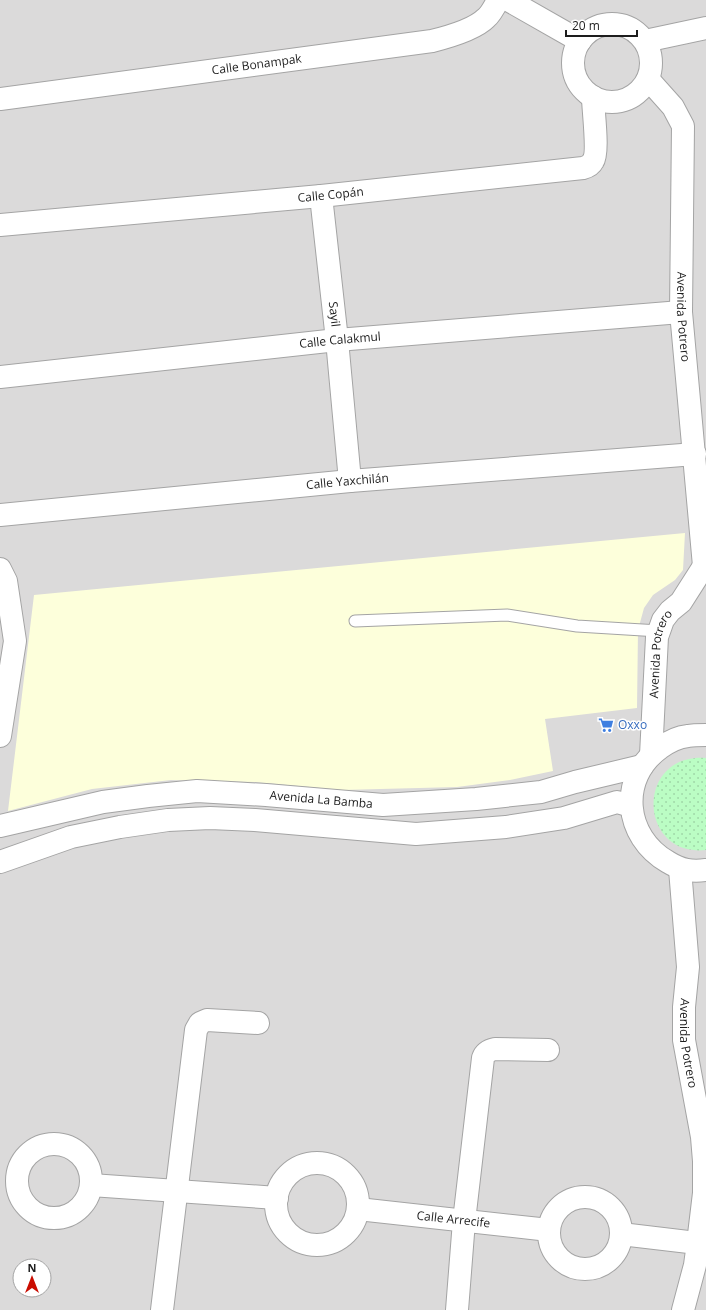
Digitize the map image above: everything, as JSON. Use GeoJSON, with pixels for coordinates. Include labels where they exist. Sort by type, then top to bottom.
{"type":"FeatureCollection","features":[{"type":"Feature","properties":{"kind":"street","name":"Calle Bonampak"},"geometry":{"type":"LineString","coordinates":[[0,99],[432,41],[452,36],[475,25],[486,18],[498,0]]}},
{"type":"Feature","properties":{"kind":"street"},"geometry":{"type":"LineString","coordinates":[[508,0],[580,40]]}},
{"type":"Feature","properties":{"kind":"street"},"geometry":{"type":"LineString","coordinates":[[612,24],[627,26],[645,40],[650,52],[652,64],[648,79],[640,91],[629,99],[610,102],[601,101],[593,97],[582,88],[573,68],[574,54],[580,40],[590,30],[597,26],[612,24]]}},
{"type":"Feature","properties":{"kind":"street"},"geometry":{"type":"LineString","coordinates":[[645,40],[706,28]]}},
{"type":"Feature","properties":{"kind":"street","name":"Avenida Potrero"},"geometry":{"type":"LineString","coordinates":[[646,760],[657,637],[663,620],[670,611],[681,602],[705,568],[681,312],[682,126],[673,107],[648,79]]}},
{"type":"Feature","properties":{"kind":"street","name":"Calle Copán"},"geometry":{"type":"LineString","coordinates":[[0,225],[321,196],[588,167],[594,160],[596,153],[593,97]]}},
{"type":"Feature","properties":{"kind":"street","name":"Sayil"},"geometry":{"type":"LineString","coordinates":[[321,196],[337,340],[350,481]]}},
{"type":"Feature","properties":{"kind":"street","name":"Calle Calakmul"},"geometry":{"type":"LineString","coordinates":[[0,377],[337,340],[681,312]]}},
{"type":"Feature","properties":{"kind":"street","name":"Calle Yaxchilán"},"geometry":{"type":"LineString","coordinates":[[0,515],[350,481],[695,454]]}},
{"type":"Feature","properties":{"kind":"street"},"geometry":{"type":"LineString","coordinates":[[0,613],[3,575]]}},
{"type":"Feature","properties":{"kind":"street"},"geometry":{"type":"LineString","coordinates":[[0,736],[15,642],[3,575]]}},
{"type":"Feature","properties":{"kind":"street"},"geometry":{"type":"LineString","coordinates":[[706,735],[687,736],[668,742],[646,760],[633,785],[631,806],[635,825],[644,843],[658,857],[680,869],[706,870]]}},
{"type":"Feature","properties":{"kind":"street","name":"Avenida La Bamba"},"geometry":{"type":"LineString","coordinates":[[0,826],[103,802],[197,791],[383,805],[476,799],[540,792],[646,760]]}},
{"type":"Feature","properties":{"kind":"street"},"geometry":{"type":"LineString","coordinates":[[0,862],[71,837],[120,827],[168,820],[210,818],[255,820],[416,834],[506,827],[564,818],[617,802],[631,806]]}},
{"type":"Feature","properties":{"kind":"street","name":"Avenida Potrero"},"geometry":{"type":"LineString","coordinates":[[680,869],[688,967],[684,1007],[684,1040],[702,1137],[704,1160],[702,1244],[683,1310]]}},
{"type":"Feature","properties":{"kind":"street"},"geometry":{"type":"LineString","coordinates":[[162,1310],[196,1030],[200,1023],[207,1020],[258,1023]]}},
{"type":"Feature","properties":{"kind":"street"},"geometry":{"type":"LineString","coordinates":[[457,1310],[464,1221],[484,1055],[487,1051],[495,1049],[548,1050]]}},
{"type":"Feature","properties":{"kind":"street"},"geometry":{"type":"LineString","coordinates":[[57,1144],[75,1151],[82,1158],[88,1166],[91,1176],[91,1185],[88,1196],[82,1206],[73,1213],[63,1217],[51,1218],[40,1216],[31,1210],[23,1202],[18,1191],[8,1180],[19,1170],[23,1161],[29,1154],[38,1148],[57,1144]]}},
{"type":"Feature","properties":{"kind":"street"},"geometry":{"type":"LineString","coordinates":[[316,1163],[329,1165],[342,1172],[352,1182],[357,1195],[358,1209],[355,1221],[347,1232],[337,1240],[325,1244],[312,1245],[300,1241],[289,1234],[281,1223],[277,1211],[277,1198],[281,1185],[290,1174],[302,1166],[316,1163]]}},
{"type":"Feature","properties":{"kind":"street"},"geometry":{"type":"LineString","coordinates":[[91,1185],[277,1198]]}},
{"type":"Feature","properties":{"kind":"street"},"geometry":{"type":"LineString","coordinates":[[581,1197],[594,1198],[605,1203],[614,1212],[620,1222],[621,1234],[619,1246],[614,1256],[610,1260],[595,1268],[583,1269],[572,1267],[562,1261],[554,1252],[550,1242],[549,1230],[552,1218],[559,1208],[570,1201],[581,1197]]}},
{"type":"Feature","properties":{"kind":"street","name":"Calle Arrecife"},"geometry":{"type":"LineString","coordinates":[[358,1209],[549,1230]]}},
{"type":"Feature","properties":{"kind":"street"},"geometry":{"type":"LineString","coordinates":[[621,1234],[702,1244]]}},
{"type":"Feature","properties":{"kind":"lane"},"geometry":{"type":"LineString","coordinates":[[355,621],[507,615],[577,626],[659,631]]}},
{"type":"Feature","properties":{"kind":"shaded area"},"geometry":{"type":"Polygon","coordinates":[[[0,0],[706,0],[706,1310],[0,1310],[0,0]]]}},
{"type":"Feature","properties":{"kind":"shaded area"},"geometry":{"type":"Polygon","coordinates":[[[685,533],[683,570],[675,580],[653,595],[644,608],[638,630],[637,708],[545,719],[553,771],[510,780],[457,787],[342,790],[255,782],[171,780],[92,789],[8,811],[34,595],[685,533]]]}},
{"type":"Feature","properties":{"kind":"green space"},"geometry":{"type":"Polygon","coordinates":[[[706,758],[706,850],[684,848],[667,838],[657,823],[654,805],[656,787],[666,771],[683,761],[706,758]]]}},
{"type":"Feature","properties":{"kind":"place","name":"Oxxo"},"geometry":{"type":"Point","coordinates":[606,725]}}]}
